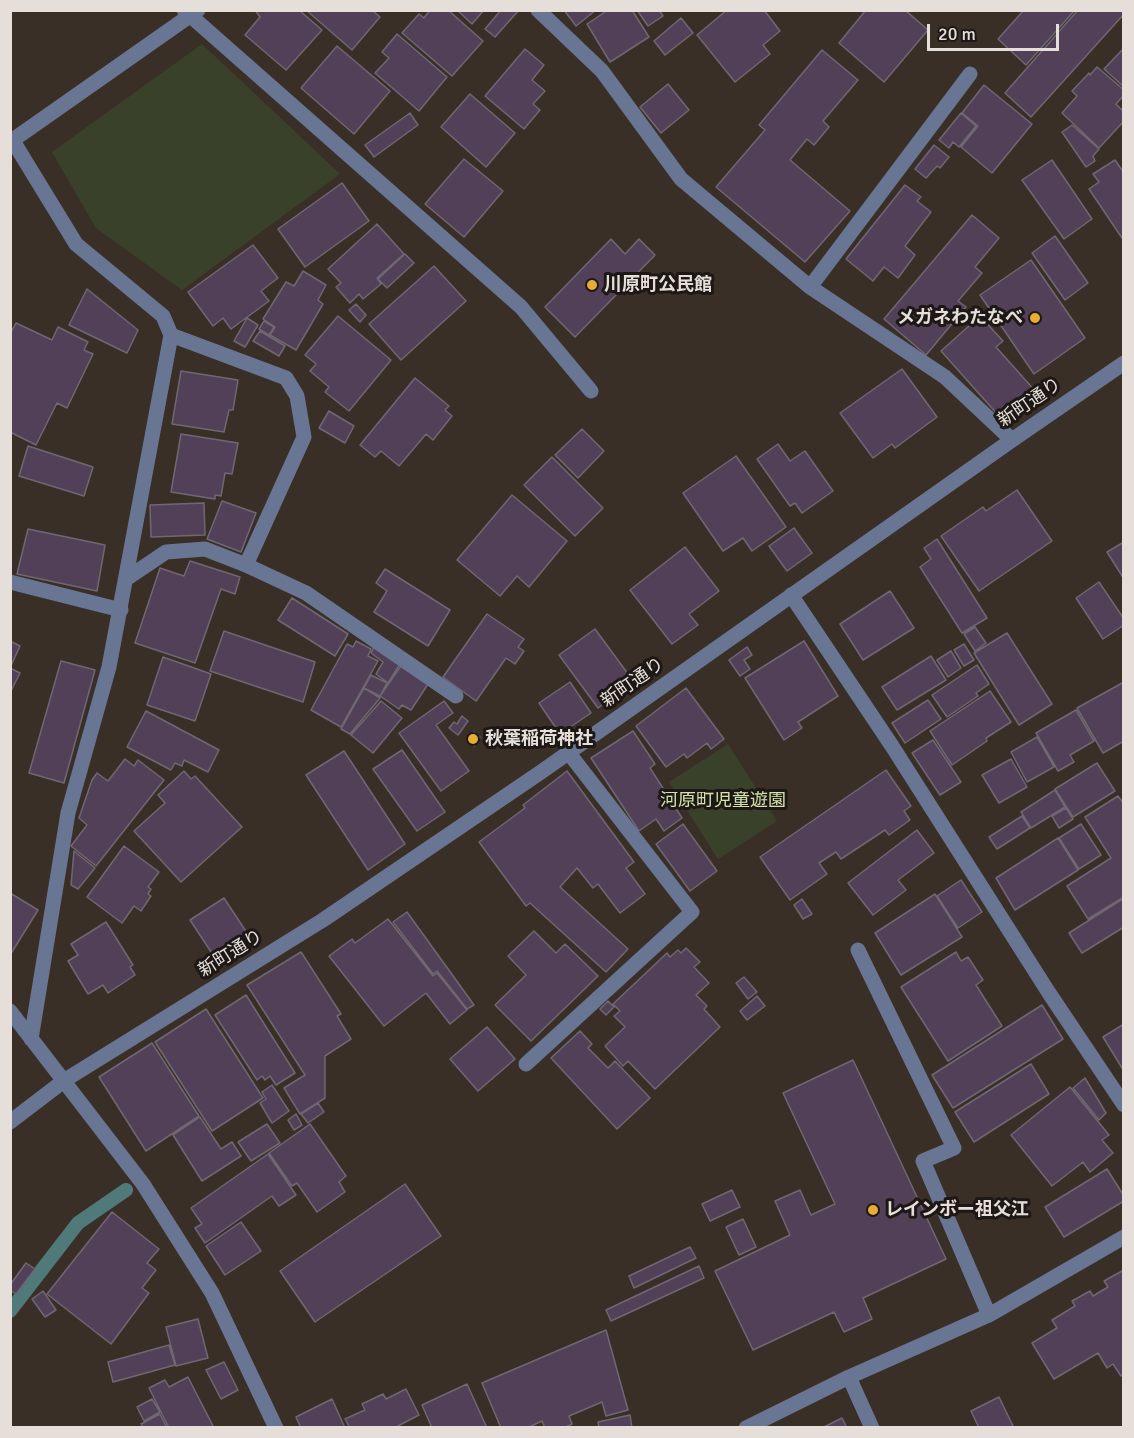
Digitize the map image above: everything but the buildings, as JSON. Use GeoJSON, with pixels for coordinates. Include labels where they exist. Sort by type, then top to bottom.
{"type":"FeatureCollection","features":[{"type":"Feature","properties":{"kind":"street"},"geometry":{"type":"LineString","coordinates":[[538,10],[602,72],[681,179],[810,287],[945,377],[1012,440]]}},
{"type":"Feature","properties":{"kind":"street"},"geometry":{"type":"LineString","coordinates":[[31,1039],[68,813],[109,667],[171,335],[163,316],[76,244],[12,141],[191,12],[520,307],[591,390]]}},
{"type":"Feature","properties":{"kind":"street"},"geometry":{"type":"LineString","coordinates":[[810,287],[970,74]]}},
{"type":"Feature","properties":{"kind":"street"},"geometry":{"type":"LineString","coordinates":[[171,335],[286,378],[297,396],[303,438],[246,565]]}},
{"type":"Feature","properties":{"kind":"street","name":"新町通り"},"geometry":{"type":"LineString","coordinates":[[10,1122],[65,1080],[323,920],[568,752],[1124,363]]}},
{"type":"Feature","properties":{"kind":"street"},"geometry":{"type":"LineString","coordinates":[[126,579],[166,552],[205,549],[306,593],[456,696]]}},
{"type":"Feature","properties":{"kind":"street"},"geometry":{"type":"LineString","coordinates":[[10,582],[121,610]]}},
{"type":"Feature","properties":{"kind":"street"},"geometry":{"type":"LineString","coordinates":[[791,595],[892,746],[1049,993],[1124,1105]]}},
{"type":"Feature","properties":{"kind":"street"},"geometry":{"type":"LineString","coordinates":[[526,1064],[692,912],[568,752]]}},
{"type":"Feature","properties":{"kind":"street"},"geometry":{"type":"LineString","coordinates":[[858,950],[954,1148],[923,1161],[989,1315]]}},
{"type":"Feature","properties":{"kind":"street"},"geometry":{"type":"LineString","coordinates":[[10,1011],[143,1184],[212,1293],[276,1428]]}},
{"type":"Feature","properties":{"kind":"street"},"geometry":{"type":"LineString","coordinates":[[746,1428],[849,1377],[989,1315],[1124,1237]]}},
{"type":"Feature","properties":{"kind":"street"},"geometry":{"type":"LineString","coordinates":[[849,1377],[872,1428]]}},
{"type":"Feature","properties":{"kind":"green space"},"geometry":{"type":"Polygon","coordinates":[[[202,44],[340,174],[182,290],[96,228],[52,152],[202,44]]]}},
{"type":"Feature","properties":{"kind":"green space","name":"河原町児童遊園"},"geometry":{"type":"Polygon","coordinates":[[[728,744],[777,821],[718,859],[669,782],[728,744]]]}},
{"type":"Feature","properties":{"kind":"waterway"},"geometry":{"type":"LineString","coordinates":[[10,1311],[78,1223],[126,1190]]}},
{"type":"Feature","properties":{"kind":"place","name":"川原町公民館"},"geometry":{"type":"Point","coordinates":[592,285]}},
{"type":"Feature","properties":{"kind":"place","name":"メガネわたなべ"},"geometry":{"type":"Point","coordinates":[1035,318]}},
{"type":"Feature","properties":{"kind":"place","name":"秋葉稲荷神社"},"geometry":{"type":"Point","coordinates":[473,739]}},
{"type":"Feature","properties":{"kind":"place","name":"レインボー祖父江"},"geometry":{"type":"Point","coordinates":[873,1210]}}]}
